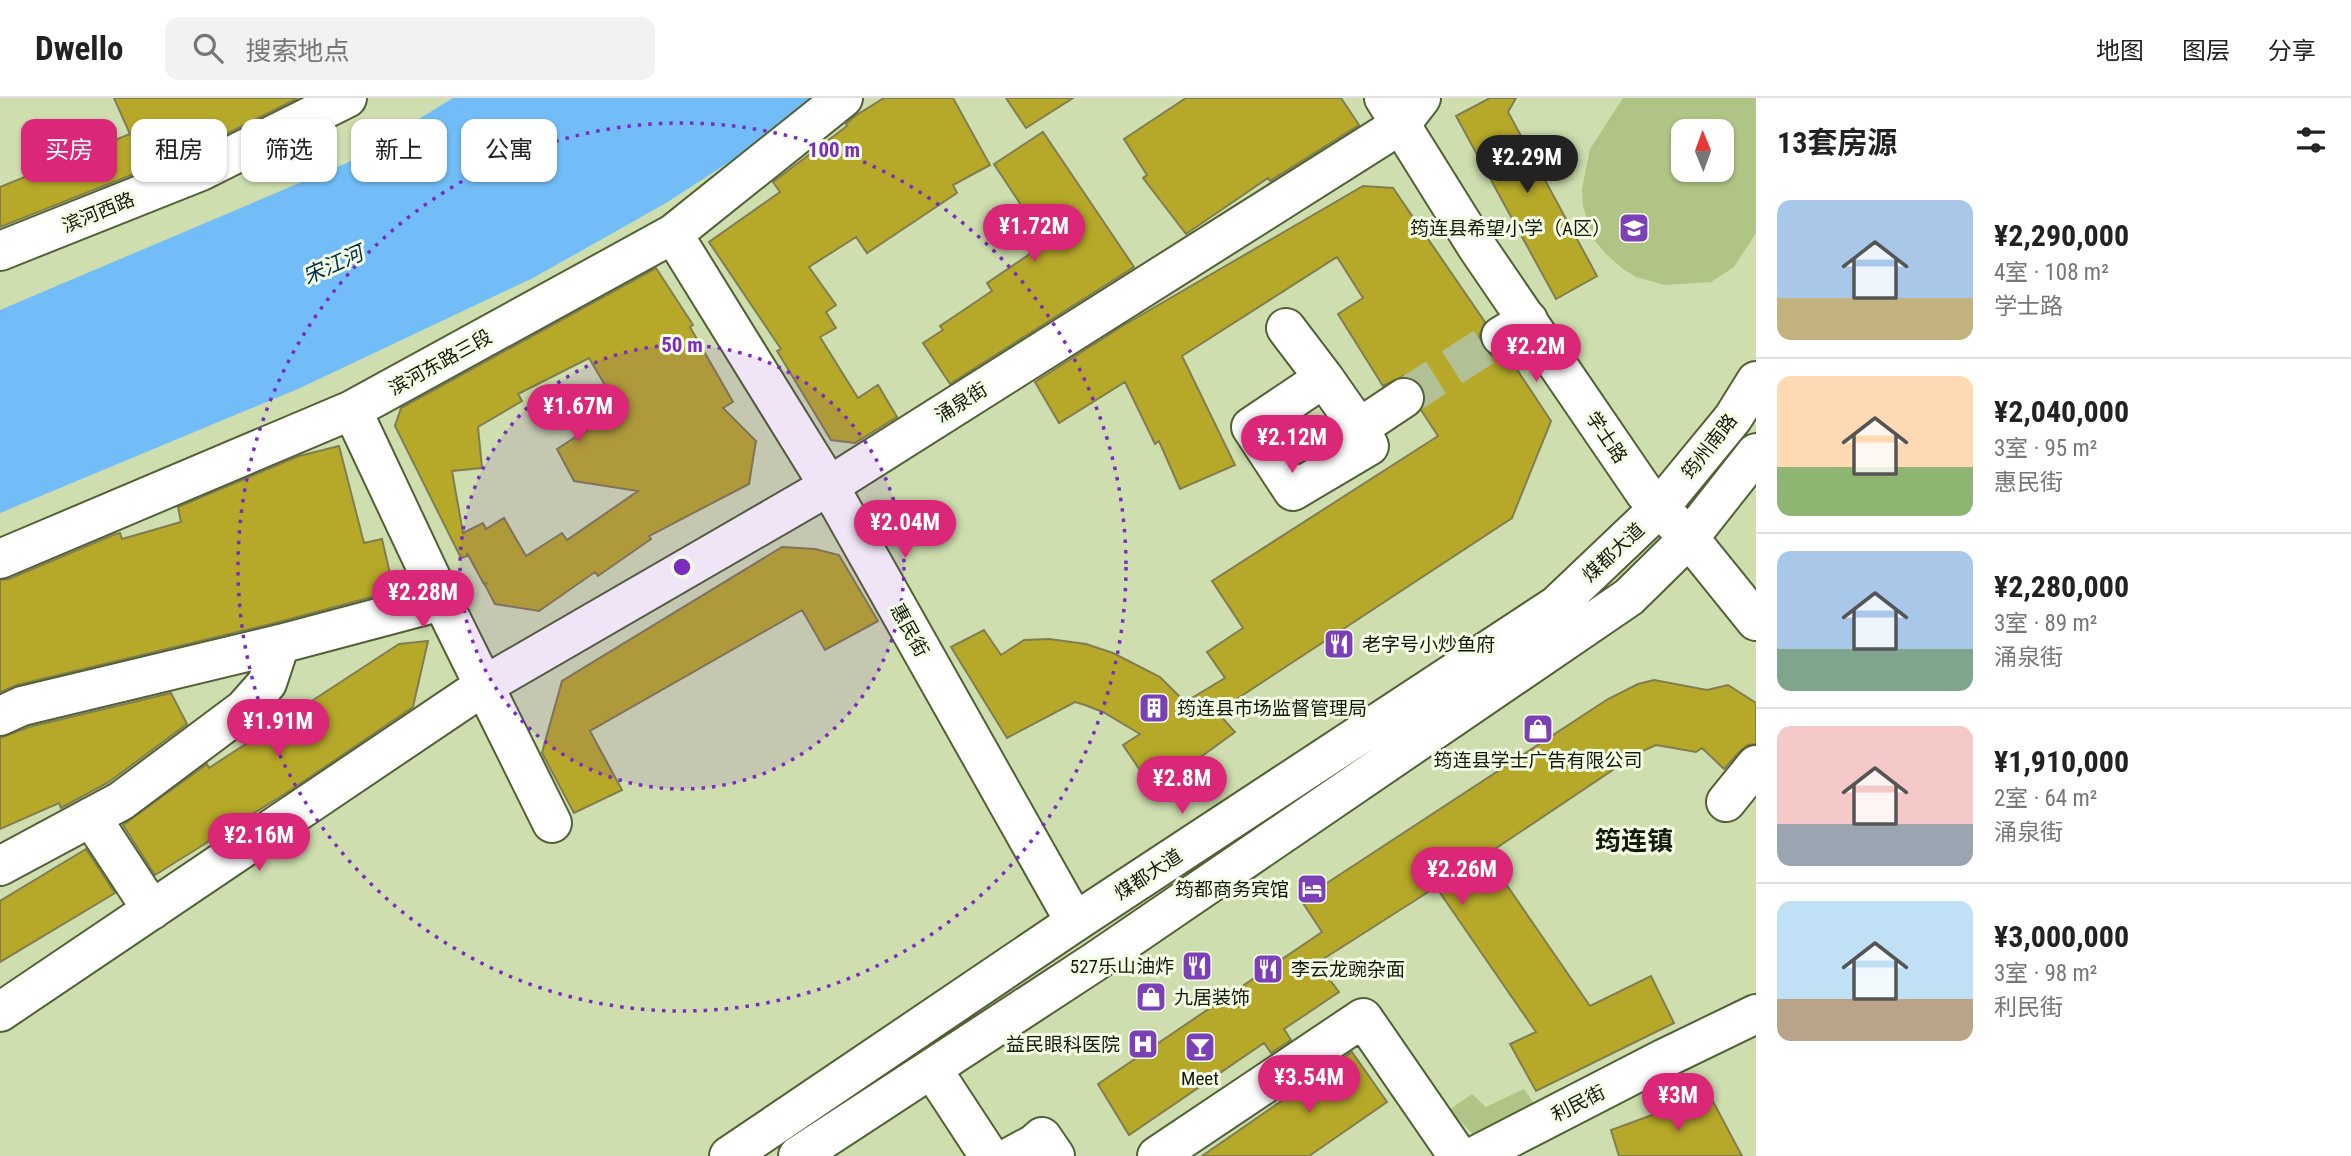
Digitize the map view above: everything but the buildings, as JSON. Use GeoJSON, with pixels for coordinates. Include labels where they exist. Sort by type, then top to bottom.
{"type":"FeatureCollection","features":[{"type":"Feature","properties":{"kind":"street","name":"滨河西路"},"geometry":{"type":"LineString","coordinates":[[0,251],[201,171],[347,98]]}},
{"type":"Feature","properties":{"kind":"street","name":"滨河东路三段"},"geometry":{"type":"LineString","coordinates":[[0,559],[352,410],[673,234],[843,98]]}},
{"type":"Feature","properties":{"kind":"street","name":"学士路"},"geometry":{"type":"LineString","coordinates":[[1402,107],[1477,247],[1515,328],[1645,492],[1689,537],[1756,621]]}},
{"type":"Feature","properties":{"kind":"street","name":"涌泉街"},"geometry":{"type":"LineString","coordinates":[[0,1012],[485,685],[829,486],[1402,107]]}},
{"type":"Feature","properties":{"kind":"street","name":"惠民街"},"geometry":{"type":"LineString","coordinates":[[673,234],[829,486],[1075,922]]}},
{"type":"Feature","properties":{"kind":"street"},"geometry":{"type":"LineString","coordinates":[[1286,328],[1324,378],[1369,446],[1293,491],[1251,427],[1324,378]]}},
{"type":"Feature","properties":{"kind":"street","name":"筠州南路"},"geometry":{"type":"LineString","coordinates":[[1659,509],[1733,418],[1756,381]]}},
{"type":"Feature","properties":{"kind":"street"},"geometry":{"type":"LineString","coordinates":[[1359,428],[1404,398]]}},
{"type":"Feature","properties":{"kind":"street"},"geometry":{"type":"LineString","coordinates":[[352,410],[442,601],[552,822]]}},
{"type":"Feature","properties":{"kind":"street"},"geometry":{"type":"LineString","coordinates":[[798,1156],[1096,961],[1629,597],[1689,537],[1756,453]]}},
{"type":"Feature","properties":{"kind":"street","name":"煤都大道"},"geometry":{"type":"LineString","coordinates":[[729,1156],[1075,922],[1557,605],[1659,509]]}},
{"type":"Feature","properties":{"kind":"street"},"geometry":{"type":"LineString","coordinates":[[0,716],[22,706],[280,644],[442,601]]}},
{"type":"Feature","properties":{"kind":"street"},"geometry":{"type":"LineString","coordinates":[[0,866],[121,801],[244,709],[267,683],[280,644]]}},
{"type":"Feature","properties":{"kind":"street"},"geometry":{"type":"LineString","coordinates":[[1726,802],[1756,765]]}},
{"type":"Feature","properties":{"kind":"street"},"geometry":{"type":"LineString","coordinates":[[90,817],[152,910]]}},
{"type":"Feature","properties":{"kind":"street","name":"利民街"},"geometry":{"type":"LineString","coordinates":[[1475,1156],[1756,1014]]}},
{"type":"Feature","properties":{"kind":"street"},"geometry":{"type":"LineString","coordinates":[[1157,1156],[1363,1018],[1458,1156]]}},
{"type":"Feature","properties":{"kind":"street"},"geometry":{"type":"LineString","coordinates":[[932,1069],[989,1156]]}},
{"type":"Feature","properties":{"kind":"street"},"geometry":{"type":"LineString","coordinates":[[1012,1156],[1041,1137],[1055,1156]]}},
{"type":"Feature","properties":{"kind":"green space"},"geometry":{"type":"Polygon","coordinates":[[[1623,98],[1756,98],[1756,233],[1734,267],[1711,282],[1665,285],[1636,277],[1623,269],[1593,239],[1583,206],[1582,189],[1590,149],[1623,98]]]}},
{"type":"Feature","properties":{"kind":"green space"},"geometry":{"type":"Polygon","coordinates":[[[1524,1089],[1539,1111],[1480,1141],[1449,1110],[1472,1094],[1486,1107],[1524,1089]]]}},
{"type":"Feature","properties":{"kind":"water","name":"宋江河"},"geometry":{"type":"Polygon","coordinates":[[[453,98],[817,98],[797,118],[666,203],[533,278],[300,388],[0,513],[0,310],[302,182],[337,182],[337,167],[351,161],[351,182],[447,182],[447,119],[419,119],[453,98]]]}},
{"type":"Feature","properties":{"kind":"tunnel"},"geometry":{"type":"LineString","coordinates":[[1404,398],[1501,336]]}},
{"type":"Feature","properties":{"kind":"place","name":"筠连县希望小学（A区）"},"geometry":{"type":"Point","coordinates":[1634,228]}},
{"type":"Feature","properties":{"kind":"place","name":"老字号小炒鱼府"},"geometry":{"type":"Point","coordinates":[1339,644]}},
{"type":"Feature","properties":{"kind":"place","name":"筠连县市场监督管理局"},"geometry":{"type":"Point","coordinates":[1154,708]}},
{"type":"Feature","properties":{"kind":"place","name":"筠连县学士广告有限公司"},"geometry":{"type":"Point","coordinates":[1538,729]}},
{"type":"Feature","properties":{"kind":"place","name":"筠都商务宾馆"},"geometry":{"type":"Point","coordinates":[1312,889]}},
{"type":"Feature","properties":{"kind":"place","name":"527乐山油炸"},"geometry":{"type":"Point","coordinates":[1197,966]}},
{"type":"Feature","properties":{"kind":"place","name":"李云龙豌杂面"},"geometry":{"type":"Point","coordinates":[1268,969]}},
{"type":"Feature","properties":{"kind":"place","name":"九居装饰"},"geometry":{"type":"Point","coordinates":[1151,997]}},
{"type":"Feature","properties":{"kind":"place","name":"益民眼科医院"},"geometry":{"type":"Point","coordinates":[1143,1044]}},
{"type":"Feature","properties":{"kind":"place","name":"Meet"},"geometry":{"type":"Point","coordinates":[1200,1047]}},
{"type":"Feature","properties":{"kind":"district","name":"筠连镇"},"geometry":{"type":"Point","coordinates":[1634,841]}}]}
